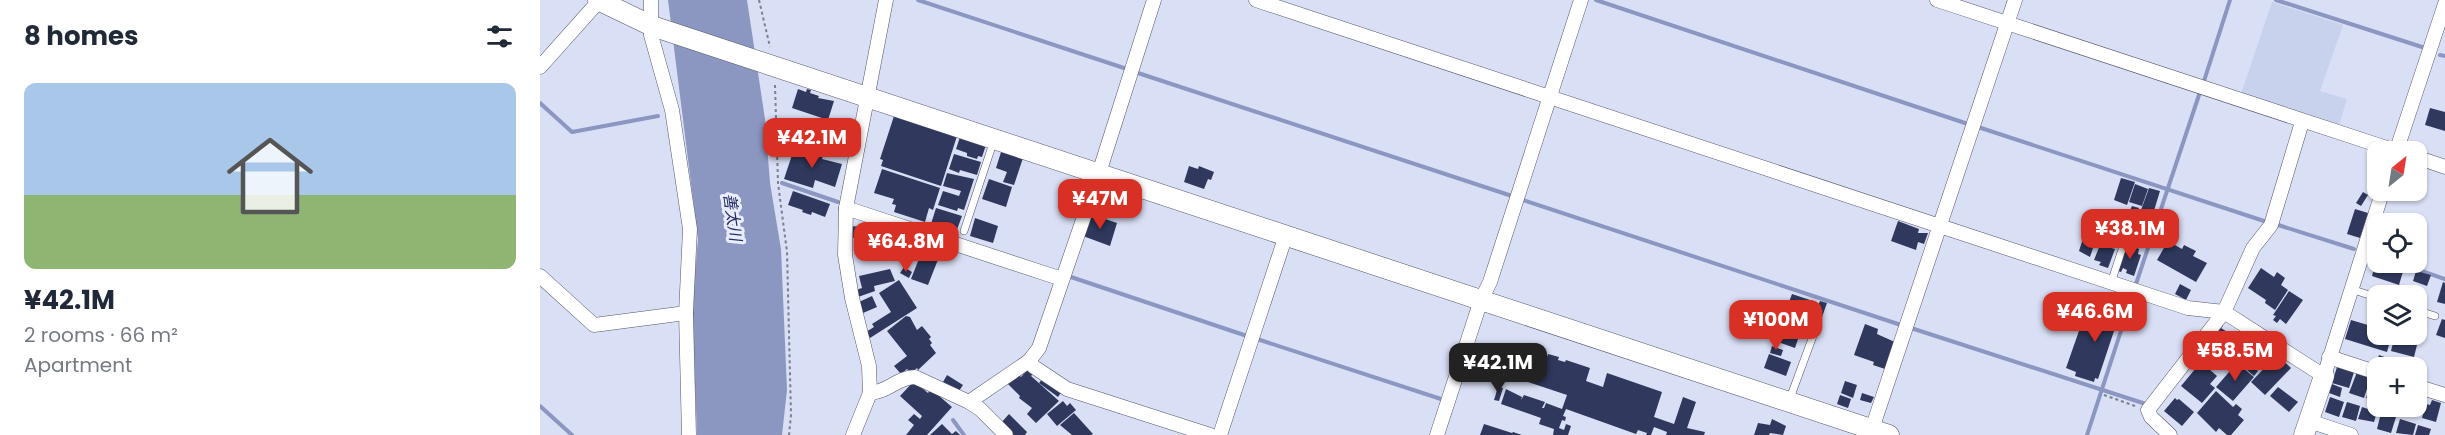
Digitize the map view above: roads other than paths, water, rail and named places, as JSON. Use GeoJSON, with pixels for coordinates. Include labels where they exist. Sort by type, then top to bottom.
{"type":"FeatureCollection","features":[{"type":"Feature","properties":{"kind":"street"},"geometry":{"type":"LineString","coordinates":[[540,67],[599,0],[657,28],[1877,433],[1941,226],[2015,0]]}},
{"type":"Feature","properties":{"kind":"street"},"geometry":{"type":"LineString","coordinates":[[651,0],[657,28]]}},
{"type":"Feature","properties":{"kind":"street"},"geometry":{"type":"LineString","coordinates":[[857,433],[870,393],[869,366],[852,298],[845,255],[846,208],[886,0]]}},
{"type":"Feature","properties":{"kind":"street"},"geometry":{"type":"LineString","coordinates":[[969,402],[1029,361],[1039,348],[1099,173],[1154,0]]}},
{"type":"Feature","properties":{"kind":"street"},"geometry":{"type":"LineString","coordinates":[[1256,0],[2188,308],[2224,312],[2326,367],[2367,372]]}},
{"type":"Feature","properties":{"kind":"street"},"geometry":{"type":"LineString","coordinates":[[1437,435],[1481,300],[1490,282],[1581,0]]}},
{"type":"Feature","properties":{"kind":"street"},"geometry":{"type":"LineString","coordinates":[[1937,0],[2367,142]]}},
{"type":"Feature","properties":{"kind":"street"},"geometry":{"type":"LineString","coordinates":[[2400,141],[2445,4]]}},
{"type":"Feature","properties":{"kind":"street"},"geometry":{"type":"LineString","coordinates":[[657,28],[651,35],[672,110],[690,229],[686,313],[689,435]]}},
{"type":"Feature","properties":{"kind":"street"},"geometry":{"type":"LineString","coordinates":[[2170,435],[2151,417],[2148,410],[2224,312],[2253,248],[2271,225],[2302,122]]}},
{"type":"Feature","properties":{"kind":"street"},"geometry":{"type":"LineString","coordinates":[[2427,161],[2445,167]]}},
{"type":"Feature","properties":{"kind":"street"},"geometry":{"type":"LineString","coordinates":[[2351,435],[2307,428],[2379,201]]}},
{"type":"Feature","properties":{"kind":"street"},"geometry":{"type":"LineString","coordinates":[[846,208],[1062,279]]}},
{"type":"Feature","properties":{"kind":"street"},"geometry":{"type":"LineString","coordinates":[[1220,435],[1286,235]]}},
{"type":"Feature","properties":{"kind":"street"},"geometry":{"type":"LineString","coordinates":[[540,276],[594,325],[686,313]]}},
{"type":"Feature","properties":{"kind":"street"},"geometry":{"type":"LineString","coordinates":[[1029,361],[1034,368],[1067,389],[1210,435]]}},
{"type":"Feature","properties":{"kind":"street"},"geometry":{"type":"LineString","coordinates":[[870,393],[879,392],[906,377],[915,377],[969,402],[1006,435]]}},
{"type":"Feature","properties":{"kind":"street"},"geometry":{"type":"LineString","coordinates":[[2427,389],[2445,395]]}},
{"type":"Feature","properties":{"kind":"lane"},"geometry":{"type":"LineString","coordinates":[[964,231],[994,139]]}},
{"type":"Feature","properties":{"kind":"lane"},"geometry":{"type":"LineString","coordinates":[[2111,283],[2132,219]]}},
{"type":"Feature","properties":{"kind":"lane"},"geometry":{"type":"LineString","coordinates":[[2351,289],[2367,294]]}},
{"type":"Feature","properties":{"kind":"lane"},"geometry":{"type":"LineString","coordinates":[[2427,313],[2435,316]]}},
{"type":"Feature","properties":{"kind":"lane"},"geometry":{"type":"LineString","coordinates":[[1789,402],[1813,336]]}},
{"type":"Feature","properties":{"kind":"water","name":"善太川"},"geometry":{"type":"Polygon","coordinates":[[[668,0],[747,0],[765,119],[770,183],[781,249],[787,390],[782,435],[697,435],[692,308],[698,239],[668,0]]]}},
{"type":"Feature","properties":{"kind":"waterway"},"geometry":{"type":"LineString","coordinates":[[918,0],[1127,69]]}},
{"type":"Feature","properties":{"kind":"waterway"},"geometry":{"type":"LineString","coordinates":[[1596,0],[1968,124]]}},
{"type":"Feature","properties":{"kind":"waterway"},"geometry":{"type":"LineString","coordinates":[[2204,81],[2230,0]]}},
{"type":"Feature","properties":{"kind":"waterway"},"geometry":{"type":"LineString","coordinates":[[2276,0],[2422,47]]}},
{"type":"Feature","properties":{"kind":"waterway"},"geometry":{"type":"LineString","coordinates":[[2440,55],[2445,56]]}},
{"type":"Feature","properties":{"kind":"waterway"},"geometry":{"type":"LineString","coordinates":[[1135,72],[1512,196]]}},
{"type":"Feature","properties":{"kind":"waterway"},"geometry":{"type":"LineString","coordinates":[[2135,287],[2200,92]]}},
{"type":"Feature","properties":{"kind":"waterway"},"geometry":{"type":"LineString","coordinates":[[540,103],[572,132],[658,116]]}},
{"type":"Feature","properties":{"kind":"waterway"},"geometry":{"type":"LineString","coordinates":[[1978,127],[2267,222]]}},
{"type":"Feature","properties":{"kind":"waterway"},"geometry":{"type":"LineString","coordinates":[[782,183],[838,202]]}},
{"type":"Feature","properties":{"kind":"waterway"},"geometry":{"type":"LineString","coordinates":[[1520,199],[1901,325]]}},
{"type":"Feature","properties":{"kind":"waterway"},"geometry":{"type":"LineString","coordinates":[[2275,224],[2354,249]]}},
{"type":"Feature","properties":{"kind":"waterway"},"geometry":{"type":"LineString","coordinates":[[2427,273],[2445,279]]}},
{"type":"Feature","properties":{"kind":"waterway"},"geometry":{"type":"LineString","coordinates":[[1068,276],[1247,336]]}},
{"type":"Feature","properties":{"kind":"waterway"},"geometry":{"type":"LineString","coordinates":[[2087,435],[2133,294]]}},
{"type":"Feature","properties":{"kind":"waterway"},"geometry":{"type":"LineString","coordinates":[[1911,328],[2149,405]]}},
{"type":"Feature","properties":{"kind":"waterway"},"geometry":{"type":"LineString","coordinates":[[1257,339],[1444,400]]}},
{"type":"Feature","properties":{"kind":"waterway"},"geometry":{"type":"LineString","coordinates":[[540,406],[572,435]]}},
{"type":"Feature","properties":{"kind":"waterway"},"geometry":{"type":"LineString","coordinates":[[953,420],[964,435]]}}]}
